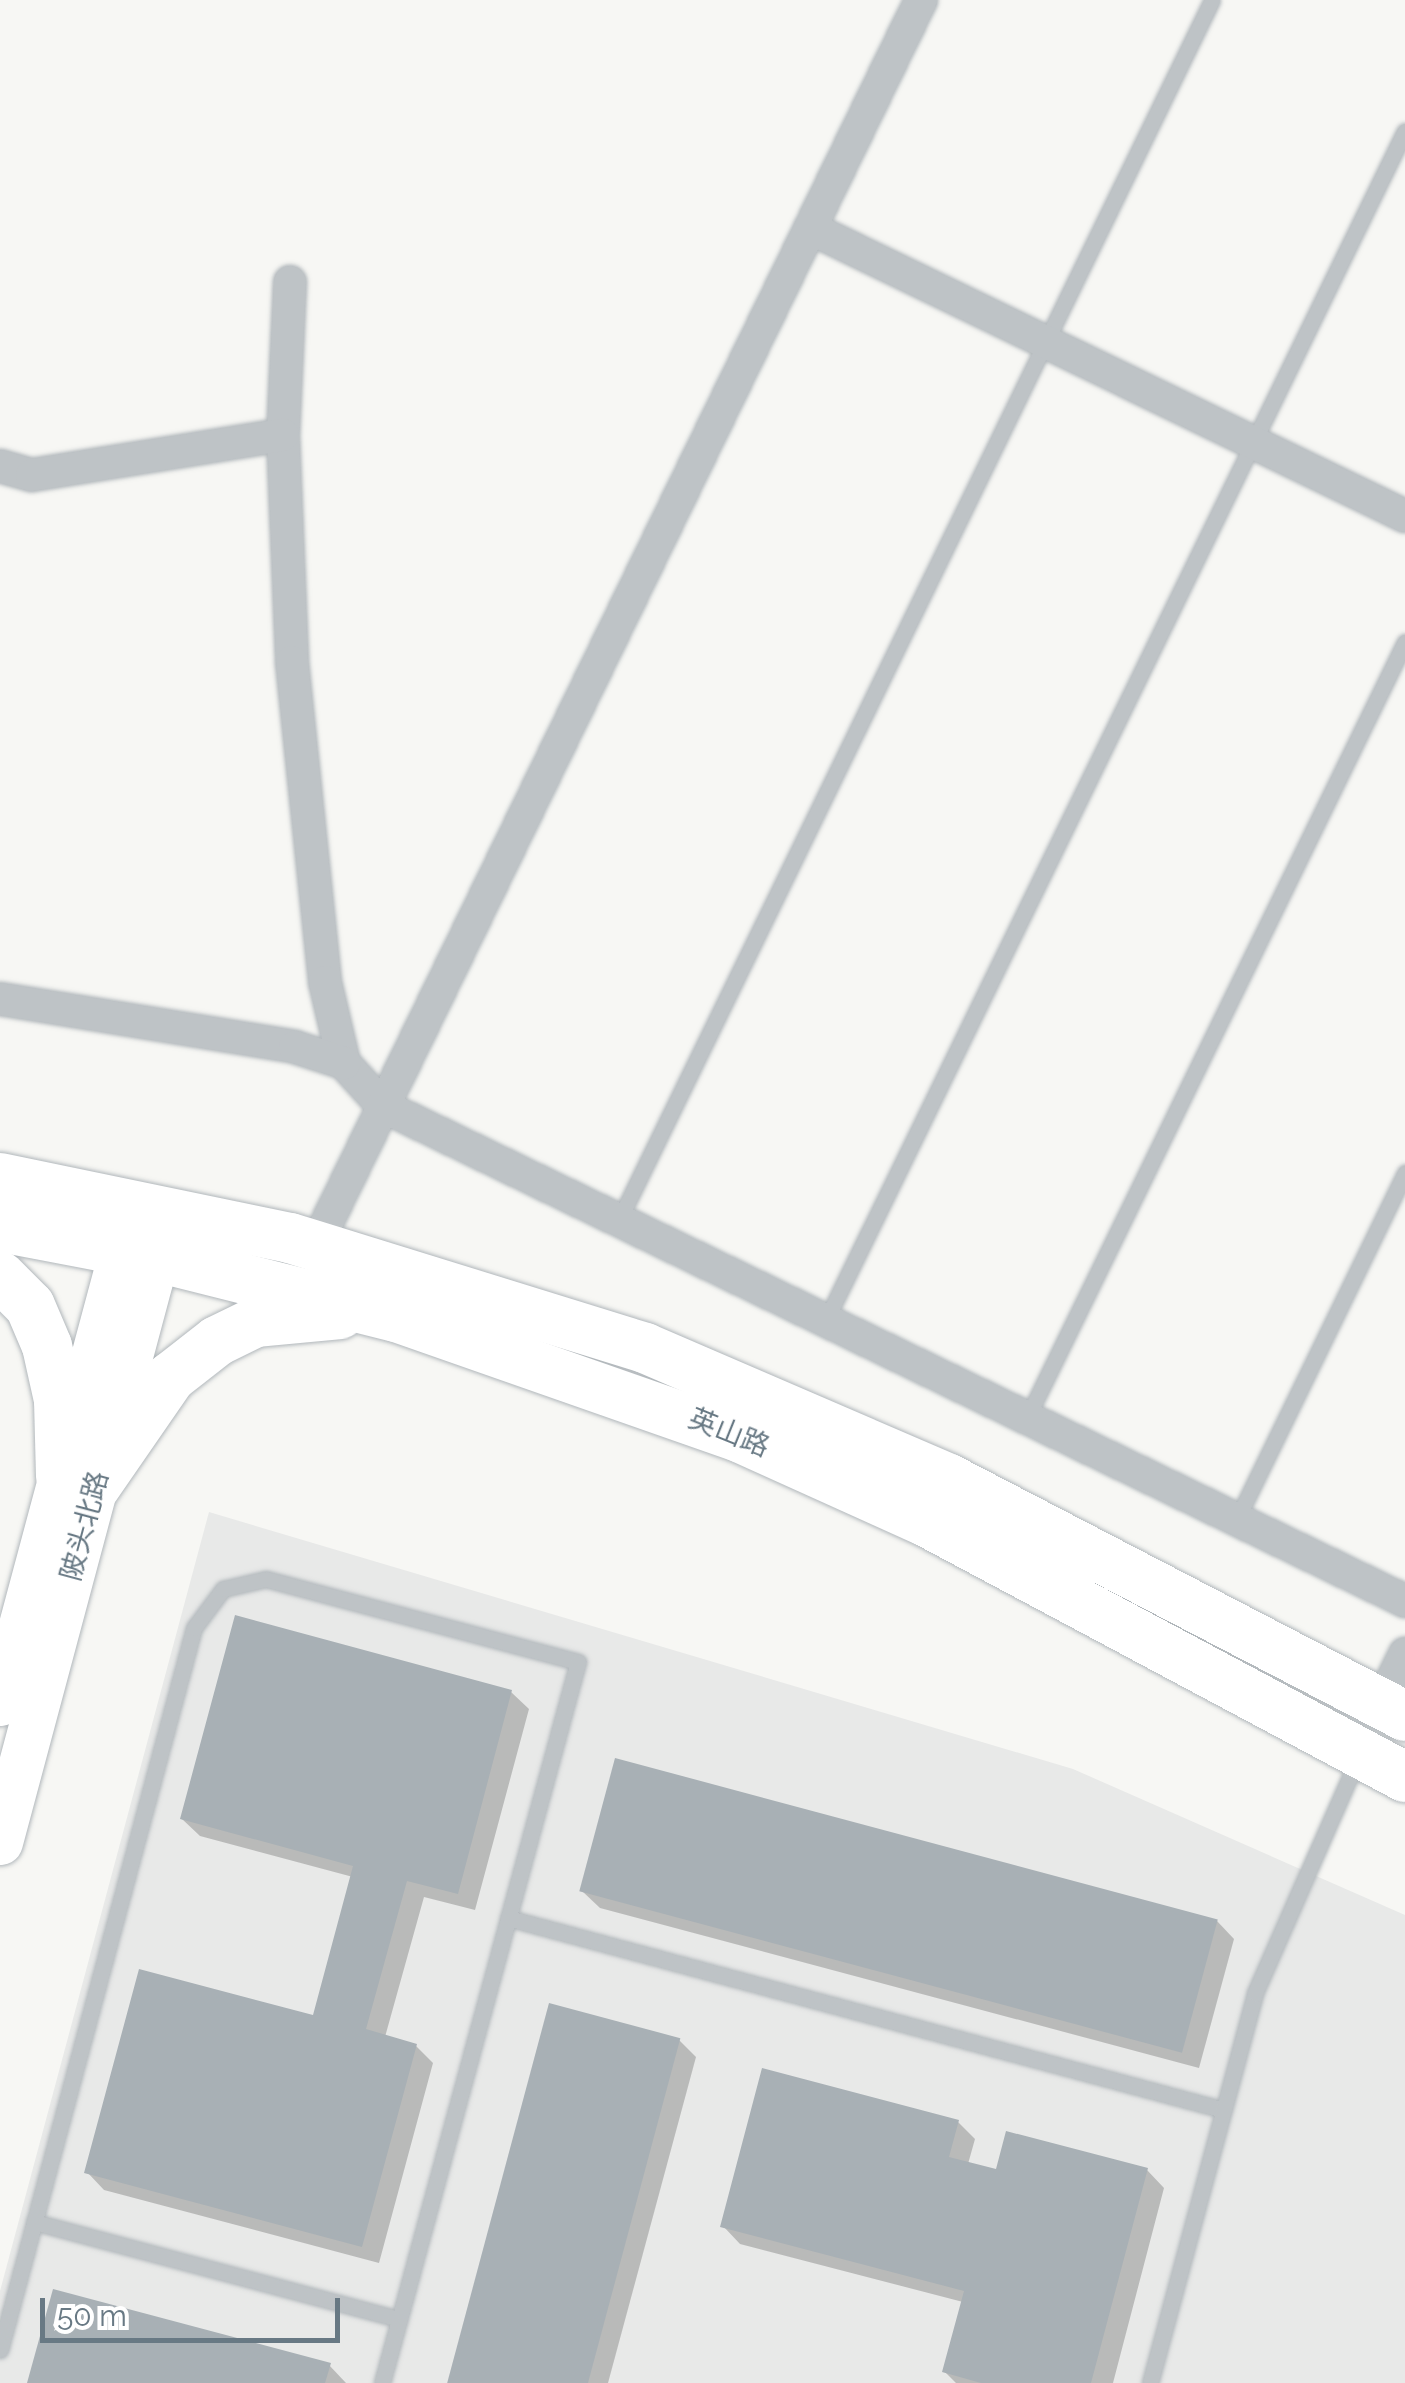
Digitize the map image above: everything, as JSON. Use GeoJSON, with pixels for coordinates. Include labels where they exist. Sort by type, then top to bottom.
{"type":"FeatureCollection","features":[{"type":"Feature","properties":{"kind":"main road","name":"英山路"},"geometry":{"type":"LineString","coordinates":[[0,1178],[628,1393],[835,1478],[1405,1777]]}},
{"type":"Feature","properties":{"kind":"main road","name":"英山路"},"geometry":{"type":"LineString","coordinates":[[0,1227],[145,1230],[316,1245],[528,1307],[760,1393],[949,1479],[1393,1710]]}},
{"type":"Feature","properties":{"kind":"main road","name":"陂头北路"},"geometry":{"type":"LineString","coordinates":[[0,1842],[78,1481],[145,1230]]}},
{"type":"Feature","properties":{"kind":"main road"},"geometry":{"type":"LineString","coordinates":[[0,1276],[30,1306],[47,1346],[78,1481]]}},
{"type":"Feature","properties":{"kind":"main road"},"geometry":{"type":"LineString","coordinates":[[78,1481],[171,1378],[217,1341],[256,1322],[306,1313],[396,1316]]}},
{"type":"Feature","properties":{"kind":"main road","name":"陂头北路"},"geometry":{"type":"LineString","coordinates":[[0,1703],[78,1481]]}},
{"type":"Feature","properties":{"kind":"street"},"geometry":{"type":"LineString","coordinates":[[316,1245],[921,0]]}},
{"type":"Feature","properties":{"kind":"street"},"geometry":{"type":"LineString","coordinates":[[810,228],[1405,516]]}},
{"type":"Feature","properties":{"kind":"street"},"geometry":{"type":"LineString","coordinates":[[290,282],[284,434],[292,662],[325,982],[344,1063],[383,1106],[1405,1600]]}},
{"type":"Feature","properties":{"kind":"street"},"geometry":{"type":"LineString","coordinates":[[0,466],[32,475],[284,434]]}},
{"type":"Feature","properties":{"kind":"street"},"geometry":{"type":"LineString","coordinates":[[0,999],[295,1047],[344,1063]]}},
{"type":"Feature","properties":{"kind":"street"},"geometry":{"type":"LineString","coordinates":[[1393,1710],[1405,1654]]}},
{"type":"Feature","properties":{"kind":"lane"},"geometry":{"type":"LineString","coordinates":[[619,1220],[1212,0]]}},
{"type":"Feature","properties":{"kind":"lane"},"geometry":{"type":"LineString","coordinates":[[826,1320],[1405,130]]}},
{"type":"Feature","properties":{"kind":"lane"},"geometry":{"type":"LineString","coordinates":[[1028,1418],[1405,642]]}},
{"type":"Feature","properties":{"kind":"lane"},"geometry":{"type":"LineString","coordinates":[[1237,1519],[1405,1173]]}},
{"type":"Feature","properties":{"kind":"lane"},"geometry":{"type":"LineString","coordinates":[[0,2350],[194,1628],[222,1589],[266,1579],[578,1662],[382,2383]]}},
{"type":"Feature","properties":{"kind":"lane"},"geometry":{"type":"LineString","coordinates":[[1150,2383],[1255,1993],[1360,1752]]}},
{"type":"Feature","properties":{"kind":"lane"},"geometry":{"type":"LineString","coordinates":[[508,1918],[1224,2110]]}},
{"type":"Feature","properties":{"kind":"lane"},"geometry":{"type":"LineString","coordinates":[[34,2222],[400,2319]]}},
{"type":"Feature","properties":{"kind":"shaded area"},"geometry":{"type":"Polygon","coordinates":[[[209,1512],[1073,1769],[1405,1915],[1405,2383],[0,2383],[0,2291],[209,1512]]]}},
{"type":"Feature","properties":{"kind":"building"},"geometry":{"type":"Polygon","coordinates":[[[235,1615],[512,1690],[458,1894],[407,1881],[366,2029],[417,2044],[362,2247],[84,2173],[139,1969],[313,2015],[353,1866],[180,1819],[235,1615]]]}},
{"type":"Feature","properties":{"kind":"building"},"geometry":{"type":"Polygon","coordinates":[[[615,1758],[1218,1920],[1182,2053],[579,1891],[615,1758]]]}},
{"type":"Feature","properties":{"kind":"building"},"geometry":{"type":"Polygon","coordinates":[[[549,2003],[680,2038],[588,2383],[447,2383],[549,2003]]]}},
{"type":"Feature","properties":{"kind":"building"},"geometry":{"type":"Polygon","coordinates":[[[762,2068],[959,2120],[949,2157],[996,2169],[1006,2131],[1148,2168],[1091,2383],[981,2383],[942,2372],[964,2291],[720,2227],[762,2068]]]}},
{"type":"Feature","properties":{"kind":"building"},"geometry":{"type":"Polygon","coordinates":[[[53,2289],[331,2363],[325,2383],[27,2383],[53,2289]]]}}]}
